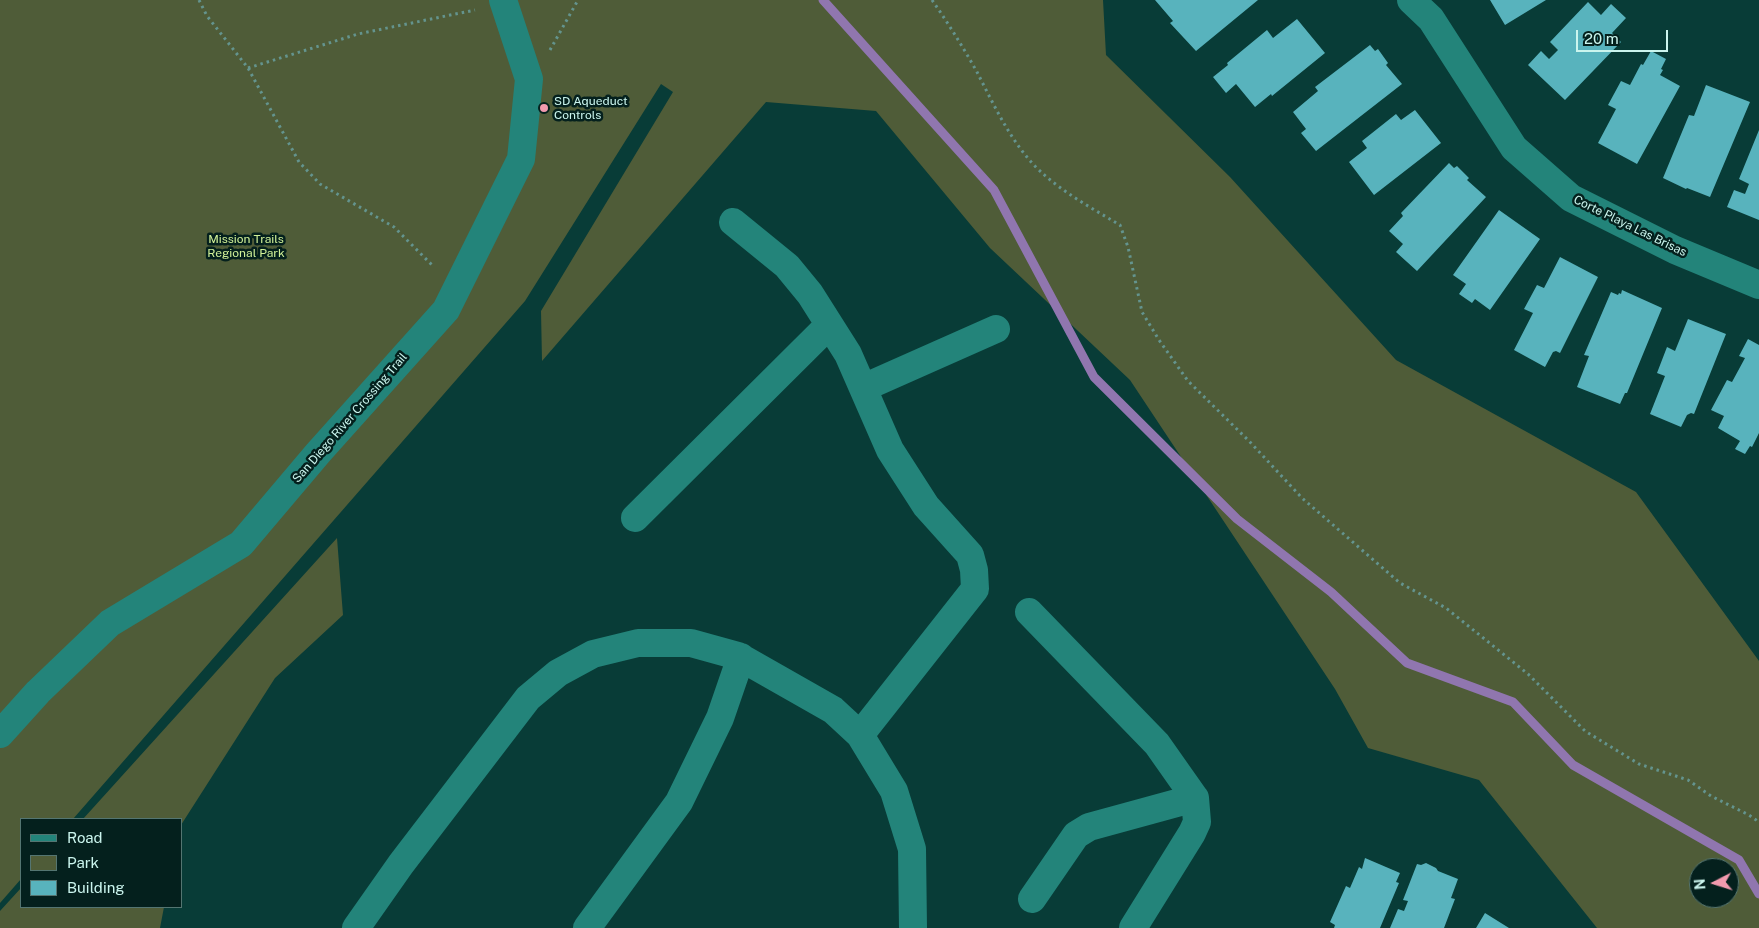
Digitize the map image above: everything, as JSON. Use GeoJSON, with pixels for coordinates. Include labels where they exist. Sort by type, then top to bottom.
{"type":"FeatureCollection","features":[{"type":"Feature","properties":{"kind":"street","name":"Corte Playa Las Brisas"},"geometry":{"type":"LineString","coordinates":[[1410,0],[1431,19],[1514,148],[1571,198],[1675,250],[1759,286]]}},
{"type":"Feature","properties":{"kind":"street","name":"San Diego River Crossing Trail"},"geometry":{"type":"LineString","coordinates":[[0,734],[38,692],[110,623],[242,544],[318,453],[446,310],[521,159],[530,79],[504,2]]}},
{"type":"Feature","properties":{"kind":"street"},"geometry":{"type":"LineString","coordinates":[[733,222],[787,266],[810,294],[848,354],[890,450],[926,506],[970,555],[975,589],[860,735]]}},
{"type":"Feature","properties":{"kind":"street"},"geometry":{"type":"LineString","coordinates":[[635,518],[829,325]]}},
{"type":"Feature","properties":{"kind":"street"},"geometry":{"type":"LineString","coordinates":[[863,388],[996,329]]}},
{"type":"Feature","properties":{"kind":"street"},"geometry":{"type":"LineString","coordinates":[[1029,612],[1157,744],[1196,798],[1196,822],[1192,833],[1133,928]]}},
{"type":"Feature","properties":{"kind":"street"},"geometry":{"type":"LineString","coordinates":[[356,928],[401,864],[528,698],[558,673],[593,654],[638,643],[691,643],[741,658],[834,710],[860,735],[894,791],[912,849],[908,926]]}},
{"type":"Feature","properties":{"kind":"street"},"geometry":{"type":"LineString","coordinates":[[587,928],[679,802],[720,718],[741,658]]}},
{"type":"Feature","properties":{"kind":"street"},"geometry":{"type":"LineString","coordinates":[[1032,899],[1076,835],[1089,828],[1196,798]]}},
{"type":"Feature","properties":{"kind":"path"},"geometry":{"type":"LineString","coordinates":[[199,0],[207,16],[248,68],[299,162],[320,184],[394,227],[432,265],[446,310]]}},
{"type":"Feature","properties":{"kind":"path"},"geometry":{"type":"LineString","coordinates":[[530,79],[553,46],[578,0]]}},
{"type":"Feature","properties":{"kind":"path"},"geometry":{"type":"LineString","coordinates":[[932,0],[955,34],[1008,132],[1040,171],[1070,194],[1120,225],[1128,246],[1142,312],[1188,381],[1249,441],[1302,498],[1400,583],[1446,608],[1528,674],[1585,731],[1639,764],[1688,780],[1711,796],[1759,822]]}},
{"type":"Feature","properties":{"kind":"path"},"geometry":{"type":"LineString","coordinates":[[248,68],[358,34],[504,2]]}},
{"type":"Feature","properties":{"kind":"green space","name":"Mission Trails Regional Park"},"geometry":{"type":"Polygon","coordinates":[[[0,0],[1103,0],[1106,55],[1230,177],[1396,360],[1636,492],[1759,661],[1759,928],[1597,928],[1479,780],[1368,748],[1335,689],[1130,380],[990,248],[876,111],[766,102],[542,361],[541,311],[673,92],[661,84],[525,301],[74,818],[20,818],[20,880],[0,903],[0,0]]]}},
{"type":"Feature","properties":{"kind":"green space"},"geometry":{"type":"Polygon","coordinates":[[[337,538],[343,615],[275,678],[182,823],[182,818],[84,818],[337,538]]]}},
{"type":"Feature","properties":{"kind":"green space"},"geometry":{"type":"Polygon","coordinates":[[[20,889],[20,908],[164,908],[160,928],[0,928],[0,911],[20,889]]]}},
{"type":"Feature","properties":{"kind":"building"},"geometry":{"type":"Polygon","coordinates":[[[1155,0],[1258,0],[1196,51],[1170,23],[1173,21],[1155,0]]]}},
{"type":"Feature","properties":{"kind":"building"},"geometry":{"type":"Polygon","coordinates":[[[1490,0],[1546,0],[1505,25],[1490,0]]]}},
{"type":"Feature","properties":{"kind":"building"},"geometry":{"type":"Polygon","coordinates":[[[1588,2],[1601,15],[1611,4],[1626,18],[1612,33],[1621,42],[1565,100],[1528,65],[1541,51],[1549,59],[1558,50],[1550,42],[1588,2]]]}},
{"type":"Feature","properties":{"kind":"building"},"geometry":{"type":"Polygon","coordinates":[[[1297,19],[1325,53],[1272,96],[1271,94],[1255,107],[1236,84],[1226,93],[1213,77],[1267,30],[1273,38],[1297,19]]]}},
{"type":"Feature","properties":{"kind":"building"},"geometry":{"type":"Polygon","coordinates":[[[1370,45],[1375,51],[1378,49],[1388,63],[1386,65],[1402,84],[1316,151],[1301,133],[1306,129],[1293,112],[1318,91],[1315,87],[1370,45]]]}},
{"type":"Feature","properties":{"kind":"building"},"geometry":{"type":"Polygon","coordinates":[[[1651,51],[1666,59],[1660,75],[1680,86],[1637,164],[1598,143],[1616,109],[1608,105],[1621,81],[1630,85],[1641,64],[1643,65],[1651,51]]]}},
{"type":"Feature","properties":{"kind":"building"},"geometry":{"type":"Polygon","coordinates":[[[1706,85],[1750,102],[1710,197],[1686,189],[1663,178],[1689,115],[1694,116],[1706,85]]]}},
{"type":"Feature","properties":{"kind":"building"},"geometry":{"type":"Polygon","coordinates":[[[1415,110],[1441,143],[1374,195],[1349,162],[1367,148],[1362,141],[1396,114],[1401,120],[1415,110]]]}},
{"type":"Feature","properties":{"kind":"building"},"geometry":{"type":"Polygon","coordinates":[[[1759,130],[1759,220],[1727,207],[1734,190],[1745,194],[1749,184],[1739,179],[1759,130]]]}},
{"type":"Feature","properties":{"kind":"building"},"geometry":{"type":"Polygon","coordinates":[[[1449,163],[1454,168],[1457,166],[1469,178],[1467,180],[1486,197],[1417,271],[1396,252],[1403,244],[1389,231],[1403,216],[1401,213],[1449,163]]]}},
{"type":"Feature","properties":{"kind":"building"},"geometry":{"type":"Polygon","coordinates":[[[1499,210],[1540,239],[1490,310],[1475,299],[1472,303],[1459,294],[1466,284],[1453,275],[1499,210]]]}},
{"type":"Feature","properties":{"kind":"building"},"geometry":{"type":"Polygon","coordinates":[[[1560,257],[1598,277],[1560,353],[1553,352],[1545,367],[1514,350],[1533,313],[1524,309],[1537,285],[1544,288],[1560,257]]]}},
{"type":"Feature","properties":{"kind":"building"},"geometry":{"type":"Polygon","coordinates":[[[1622,290],[1662,308],[1627,393],[1625,393],[1620,404],[1577,387],[1589,356],[1584,355],[1611,292],[1618,295],[1619,293],[1621,294],[1622,290]]]}},
{"type":"Feature","properties":{"kind":"building"},"geometry":{"type":"Polygon","coordinates":[[[1688,319],[1726,334],[1694,414],[1687,415],[1681,427],[1650,414],[1665,376],[1657,373],[1667,347],[1675,351],[1688,319]]]}},
{"type":"Feature","properties":{"kind":"building"},"geometry":{"type":"Polygon","coordinates":[[[1748,339],[1759,345],[1759,433],[1752,447],[1750,446],[1745,454],[1735,449],[1740,441],[1718,428],[1724,416],[1711,410],[1727,380],[1732,382],[1745,358],[1739,356],[1748,339]]]}},
{"type":"Feature","properties":{"kind":"building"},"geometry":{"type":"Polygon","coordinates":[[[1365,858],[1400,873],[1396,882],[1399,883],[1380,928],[1334,928],[1335,925],[1330,922],[1346,886],[1350,888],[1359,867],[1362,869],[1365,858]]]}},
{"type":"Feature","properties":{"kind":"building"},"geometry":{"type":"Polygon","coordinates":[[[1426,863],[1438,871],[1458,879],[1451,898],[1455,899],[1444,928],[1390,928],[1398,909],[1404,911],[1408,901],[1403,900],[1417,864],[1426,863]]]}},
{"type":"Feature","properties":{"kind":"building"},"geometry":{"type":"Polygon","coordinates":[[[1485,913],[1509,928],[1476,928],[1485,913]]]}},
{"type":"Feature","properties":{"kind":"waterway"},"geometry":{"type":"LineString","coordinates":[[823,0],[994,190],[1094,377],[1237,519],[1331,592],[1407,663],[1513,702],[1573,765],[1739,860],[1759,894]]}},
{"type":"Feature","properties":{"kind":"place","name":"SD Aqueduct Controls"},"geometry":{"type":"Point","coordinates":[544,108]}}]}
